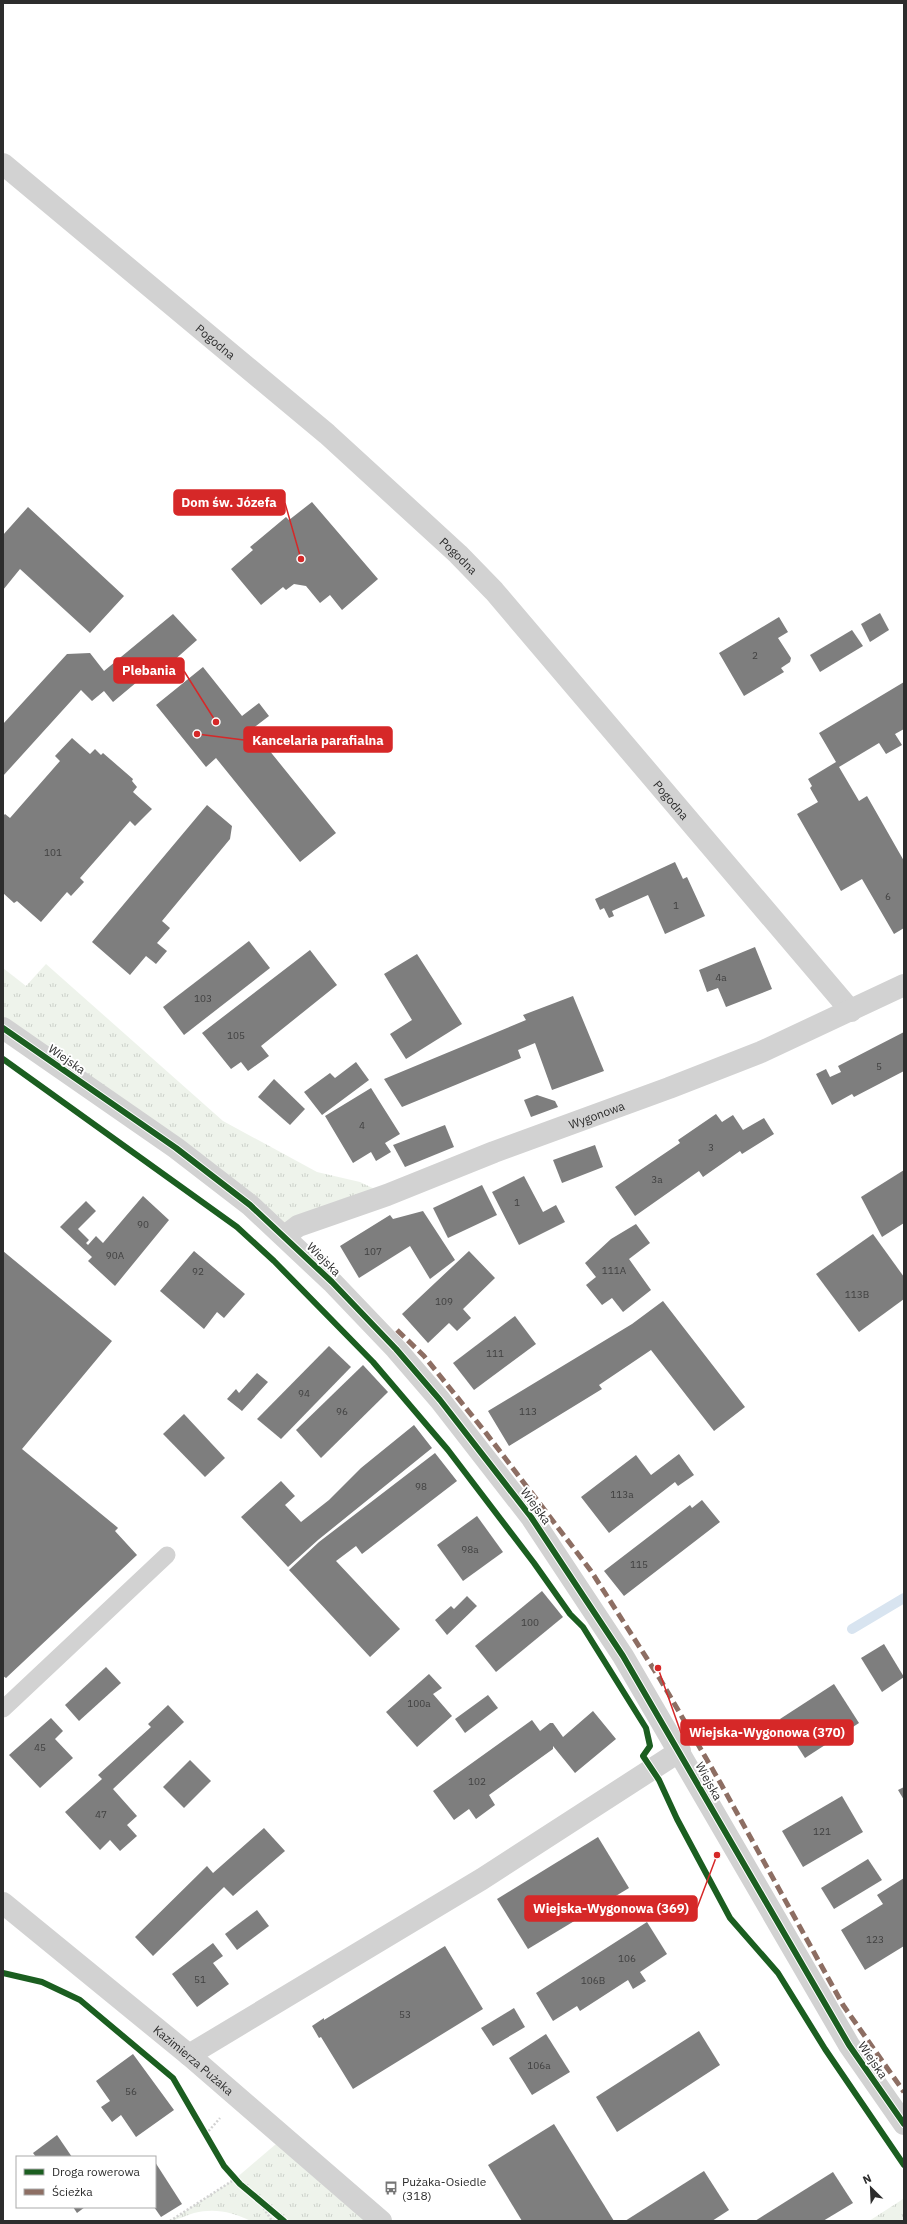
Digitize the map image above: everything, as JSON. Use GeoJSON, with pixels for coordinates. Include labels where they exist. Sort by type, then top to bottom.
{"type":"FeatureCollection","features":[{"type":"Feature","properties":{"kind":"street","name":"Pogodna"},"geometry":{"type":"LineString","coordinates":[[3,164],[327,434],[458,554],[494,591],[851,1010]]}},
{"type":"Feature","properties":{"kind":"street","name":"Wygonowa"},"geometry":{"type":"LineString","coordinates":[[285,1236],[298,1226],[387,1195],[494,1152],[669,1088],[761,1052],[904,985]]}},
{"type":"Feature","properties":{"kind":"street","name":"Wiejska"},"geometry":{"type":"LineString","coordinates":[[3,1028],[176,1148],[250,1205],[285,1236],[396,1349],[440,1400],[531,1517],[623,1656],[680,1751],[740,1858],[849,2045],[904,2124]]}},
{"type":"Feature","properties":{"kind":"street"},"geometry":{"type":"LineString","coordinates":[[189,2055],[482,1878],[680,1751]]}},
{"type":"Feature","properties":{"kind":"street","name":"Kazimierza Pużaka"},"geometry":{"type":"LineString","coordinates":[[3,1903],[189,2055],[381,2221]]}},
{"type":"Feature","properties":{"kind":"lane"},"geometry":{"type":"LineString","coordinates":[[3,1709],[167,1554]]}},
{"type":"Feature","properties":{"kind":"path"},"geometry":{"type":"LineString","coordinates":[[206,2134],[222,2116]]}},
{"type":"Feature","properties":{"kind":"path"},"geometry":{"type":"LineString","coordinates":[[170,2221],[235,2179]]}},
{"type":"Feature","properties":{"kind":"path"},"geometry":{"type":"LineString","coordinates":[[257,2198],[272,2221]]}},
{"type":"Feature","properties":{"kind":"green space"},"geometry":{"type":"Polygon","coordinates":[[[46,964],[223,1121],[317,1172],[360,1182],[387,1195],[285,1236],[3,1028],[3,968],[26,986],[46,964]]]}},
{"type":"Feature","properties":{"kind":"green space"},"geometry":{"type":"Polygon","coordinates":[[[276,2144],[372,2221],[251,2221],[230,2213],[209,2211],[194,2213],[170,2221],[235,2179],[276,2144]]]}},
{"type":"Feature","properties":{"kind":"green space"},"geometry":{"type":"Polygon","coordinates":[[[904,2198],[904,2221],[869,2221],[900,2201],[904,2198]]]}},
{"type":"Feature","properties":{"kind":"building"},"geometry":{"type":"Polygon","coordinates":[[[312,502],[378,579],[342,610],[330,595],[320,603],[306,586],[294,584],[286,590],[283,587],[261,605],[231,569],[253,550],[250,547],[286,517],[289,520],[312,502]]]}},
{"type":"Feature","properties":{"kind":"building"},"geometry":{"type":"Polygon","coordinates":[[[28,507],[124,596],[90,633],[20,569],[3,590],[3,535],[28,507]]]}},
{"type":"Feature","properties":{"kind":"building"},"geometry":{"type":"Polygon","coordinates":[[[880,613],[889,630],[870,642],[861,624],[880,613]]]}},
{"type":"Feature","properties":{"kind":"building"},"geometry":{"type":"Polygon","coordinates":[[[173,614],[197,640],[155,677],[150,671],[113,702],[104,691],[92,701],[81,690],[3,776],[3,724],[67,654],[90,653],[104,671],[173,614]]]}},
{"type":"Feature","properties":{"kind":"building"},"geometry":{"type":"Polygon","coordinates":[[[779,617],[788,632],[778,638],[791,658],[790,662],[781,668],[784,672],[744,696],[719,653],[779,617]]]}},
{"type":"Feature","properties":{"kind":"building"},"geometry":{"type":"Polygon","coordinates":[[[852,630],[863,646],[820,672],[810,655],[852,630]]]}},
{"type":"Feature","properties":{"kind":"building"},"geometry":{"type":"Polygon","coordinates":[[[203,667],[242,716],[259,703],[269,716],[252,729],[336,833],[300,862],[216,758],[206,767],[156,705],[203,667]]]}},
{"type":"Feature","properties":{"kind":"building"},"geometry":{"type":"Polygon","coordinates":[[[904,682],[904,729],[895,734],[902,745],[886,754],[879,743],[839,767],[859,801],[867,796],[904,861],[904,928],[894,934],[862,879],[841,891],[797,814],[818,802],[810,788],[812,786],[808,779],[836,762],[819,733],[904,682]]]}},
{"type":"Feature","properties":{"kind":"building"},"geometry":{"type":"Polygon","coordinates":[[[72,738],[90,754],[95,749],[101,755],[103,753],[133,779],[132,781],[137,787],[133,792],[152,809],[135,826],[130,821],[80,878],[84,882],[71,896],[67,892],[41,922],[17,901],[14,903],[3,893],[3,816],[5,814],[10,818],[60,761],[55,756],[72,738]]]}},
{"type":"Feature","properties":{"kind":"building"},"geometry":{"type":"Polygon","coordinates":[[[207,805],[232,826],[230,839],[162,921],[170,928],[157,943],[167,951],[156,964],[146,956],[130,975],[92,942],[207,805]]]}},
{"type":"Feature","properties":{"kind":"building"},"geometry":{"type":"Polygon","coordinates":[[[675,862],[683,879],[687,877],[705,916],[665,934],[648,895],[612,911],[614,916],[609,918],[604,908],[600,910],[595,899],[675,862]]]}},
{"type":"Feature","properties":{"kind":"building"},"geometry":{"type":"Polygon","coordinates":[[[249,941],[270,968],[184,1035],[163,1007],[249,941]]]}},
{"type":"Feature","properties":{"kind":"building"},"geometry":{"type":"Polygon","coordinates":[[[755,947],[772,989],[726,1007],[718,988],[707,992],[699,970],[755,947]]]}},
{"type":"Feature","properties":{"kind":"building"},"geometry":{"type":"Polygon","coordinates":[[[310,950],[337,985],[261,1046],[269,1056],[248,1071],[241,1062],[231,1069],[202,1033],[310,950]]]}},
{"type":"Feature","properties":{"kind":"building"},"geometry":{"type":"Polygon","coordinates":[[[417,954],[462,1024],[406,1059],[390,1034],[412,1020],[384,974],[417,954]]]}},
{"type":"Feature","properties":{"kind":"building"},"geometry":{"type":"Polygon","coordinates":[[[573,996],[604,1071],[552,1090],[535,1043],[518,1050],[521,1058],[402,1107],[384,1079],[526,1020],[523,1015],[573,996]]]}},
{"type":"Feature","properties":{"kind":"building"},"geometry":{"type":"Polygon","coordinates":[[[904,1032],[904,1071],[854,1097],[852,1094],[832,1105],[816,1074],[826,1069],[830,1077],[841,1072],[838,1066],[904,1032]]]}},
{"type":"Feature","properties":{"kind":"building"},"geometry":{"type":"Polygon","coordinates":[[[356,1062],[369,1080],[322,1115],[304,1092],[330,1073],[335,1078],[356,1062]]]}},
{"type":"Feature","properties":{"kind":"building"},"geometry":{"type":"Polygon","coordinates":[[[274,1079],[305,1109],[290,1125],[258,1097],[274,1079]]]}},
{"type":"Feature","properties":{"kind":"building"},"geometry":{"type":"Polygon","coordinates":[[[371,1088],[400,1134],[385,1143],[391,1152],[376,1161],[371,1152],[353,1163],[325,1116],[371,1088]]]}},
{"type":"Feature","properties":{"kind":"building"},"geometry":{"type":"Polygon","coordinates":[[[537,1095],[555,1101],[558,1107],[531,1117],[524,1100],[537,1095]]]}},
{"type":"Feature","properties":{"kind":"building"},"geometry":{"type":"Polygon","coordinates":[[[716,1114],[722,1122],[733,1115],[743,1130],[764,1118],[774,1134],[742,1154],[740,1151],[703,1177],[699,1171],[635,1216],[615,1187],[680,1143],[678,1140],[716,1114]]]}},
{"type":"Feature","properties":{"kind":"building"},"geometry":{"type":"Polygon","coordinates":[[[445,1125],[454,1147],[405,1167],[393,1145],[445,1125]]]}},
{"type":"Feature","properties":{"kind":"building"},"geometry":{"type":"Polygon","coordinates":[[[595,1145],[603,1167],[562,1183],[553,1160],[595,1145]]]}},
{"type":"Feature","properties":{"kind":"building"},"geometry":{"type":"Polygon","coordinates":[[[904,1170],[904,1223],[882,1237],[861,1197],[904,1170]]]}},
{"type":"Feature","properties":{"kind":"building"},"geometry":{"type":"Polygon","coordinates":[[[524,1176],[543,1212],[556,1205],[565,1222],[519,1245],[492,1192],[524,1176]]]}},
{"type":"Feature","properties":{"kind":"building"},"geometry":{"type":"Polygon","coordinates":[[[482,1185],[497,1215],[448,1238],[433,1208],[482,1185]]]}},
{"type":"Feature","properties":{"kind":"building"},"geometry":{"type":"Polygon","coordinates":[[[143,1196],[169,1220],[115,1286],[88,1261],[92,1257],[60,1227],[86,1201],[96,1211],[78,1229],[89,1240],[86,1243],[88,1245],[96,1236],[103,1243],[143,1196]]]}},
{"type":"Feature","properties":{"kind":"building"},"geometry":{"type":"Polygon","coordinates":[[[423,1211],[455,1260],[430,1279],[410,1246],[359,1278],[340,1246],[390,1215],[393,1219],[423,1211]]]}},
{"type":"Feature","properties":{"kind":"building"},"geometry":{"type":"Polygon","coordinates":[[[636,1224],[650,1243],[629,1259],[651,1290],[623,1312],[612,1298],[602,1305],[586,1285],[596,1277],[585,1263],[611,1239],[636,1224]]]}},
{"type":"Feature","properties":{"kind":"building"},"geometry":{"type":"Polygon","coordinates":[[[873,1234],[904,1277],[904,1299],[859,1332],[816,1274],[873,1234]]]}},
{"type":"Feature","properties":{"kind":"building"},"geometry":{"type":"Polygon","coordinates":[[[3,1251],[112,1341],[22,1449],[117,1527],[118,1528],[115,1531],[137,1555],[6,1678],[3,1676],[3,1251]]]}},
{"type":"Feature","properties":{"kind":"building"},"geometry":{"type":"Polygon","coordinates":[[[194,1251],[245,1294],[224,1318],[217,1312],[204,1329],[160,1291],[194,1251]]]}},
{"type":"Feature","properties":{"kind":"building"},"geometry":{"type":"Polygon","coordinates":[[[469,1251],[495,1278],[463,1309],[471,1318],[457,1331],[449,1323],[428,1343],[402,1314],[469,1251]]]}},
{"type":"Feature","properties":{"kind":"building"},"geometry":{"type":"Polygon","coordinates":[[[663,1301],[745,1407],[714,1431],[651,1350],[599,1385],[602,1389],[509,1446],[488,1411],[632,1324],[663,1301]]]}},
{"type":"Feature","properties":{"kind":"building"},"geometry":{"type":"Polygon","coordinates":[[[515,1316],[536,1344],[474,1390],[453,1363],[515,1316]]]}},
{"type":"Feature","properties":{"kind":"building"},"geometry":{"type":"Polygon","coordinates":[[[329,1346],[351,1367],[281,1439],[257,1419],[329,1346]]]}},
{"type":"Feature","properties":{"kind":"building"},"geometry":{"type":"Polygon","coordinates":[[[363,1365],[388,1392],[321,1458],[296,1430],[363,1365]]]}},
{"type":"Feature","properties":{"kind":"building"},"geometry":{"type":"Polygon","coordinates":[[[257,1373],[268,1382],[242,1411],[227,1399],[236,1389],[239,1393],[257,1373]]]}},
{"type":"Feature","properties":{"kind":"building"},"geometry":{"type":"Polygon","coordinates":[[[184,1414],[225,1458],[205,1477],[163,1434],[184,1414]]]}},
{"type":"Feature","properties":{"kind":"building"},"geometry":{"type":"Polygon","coordinates":[[[414,1425],[432,1448],[318,1540],[288,1567],[241,1517],[281,1481],[295,1496],[285,1505],[301,1522],[329,1500],[361,1468],[414,1425]]]}},
{"type":"Feature","properties":{"kind":"building"},"geometry":{"type":"Polygon","coordinates":[[[435,1453],[457,1481],[362,1554],[356,1546],[336,1561],[400,1629],[370,1657],[289,1570],[319,1542],[435,1453]]]}},
{"type":"Feature","properties":{"kind":"building"},"geometry":{"type":"Polygon","coordinates":[[[679,1454],[694,1475],[678,1486],[675,1482],[609,1533],[581,1497],[636,1455],[651,1475],[679,1454]]]}},
{"type":"Feature","properties":{"kind":"building"},"geometry":{"type":"Polygon","coordinates":[[[702,1500],[720,1522],[624,1596],[604,1571],[690,1505],[692,1508],[702,1500]]]}},
{"type":"Feature","properties":{"kind":"building"},"geometry":{"type":"Polygon","coordinates":[[[477,1516],[503,1552],[463,1581],[437,1545],[477,1516]]]}},
{"type":"Feature","properties":{"kind":"building"},"geometry":{"type":"Polygon","coordinates":[[[542,1591],[563,1617],[496,1672],[475,1646],[542,1591]]]}},
{"type":"Feature","properties":{"kind":"building"},"geometry":{"type":"Polygon","coordinates":[[[467,1596],[477,1606],[447,1635],[435,1620],[451,1606],[454,1609],[467,1596]]]}},
{"type":"Feature","properties":{"kind":"building"},"geometry":{"type":"Polygon","coordinates":[[[884,1644],[904,1677],[882,1692],[861,1658],[884,1644]]]}},
{"type":"Feature","properties":{"kind":"building"},"geometry":{"type":"Polygon","coordinates":[[[106,1667],[121,1683],[79,1721],[65,1705],[106,1667]]]}},
{"type":"Feature","properties":{"kind":"building"},"geometry":{"type":"Polygon","coordinates":[[[429,1674],[442,1688],[433,1694],[452,1716],[417,1747],[386,1712],[429,1674]]]}},
{"type":"Feature","properties":{"kind":"building"},"geometry":{"type":"Polygon","coordinates":[[[834,1684],[859,1723],[805,1758],[780,1719],[834,1684]]]}},
{"type":"Feature","properties":{"kind":"building"},"geometry":{"type":"Polygon","coordinates":[[[488,1695],[498,1708],[465,1733],[455,1719],[488,1695]]]}},
{"type":"Feature","properties":{"kind":"building"},"geometry":{"type":"Polygon","coordinates":[[[168,1705],[184,1722],[113,1789],[137,1816],[127,1825],[137,1836],[120,1851],[110,1840],[100,1850],[65,1812],[102,1779],[98,1775],[151,1727],[148,1724],[168,1705]]]}},
{"type":"Feature","properties":{"kind":"building"},"geometry":{"type":"Polygon","coordinates":[[[593,1711],[616,1739],[575,1773],[553,1746],[553,1749],[489,1795],[495,1805],[476,1819],[469,1809],[454,1820],[433,1791],[532,1720],[540,1731],[550,1723],[553,1723],[563,1737],[593,1711]]]}},
{"type":"Feature","properties":{"kind":"building"},"geometry":{"type":"Polygon","coordinates":[[[51,1718],[63,1731],[55,1739],[73,1758],[40,1788],[9,1755],[51,1718]]]}},
{"type":"Feature","properties":{"kind":"building"},"geometry":{"type":"Polygon","coordinates":[[[190,1760],[211,1781],[184,1808],[163,1787],[190,1760]]]}},
{"type":"Feature","properties":{"kind":"building"},"geometry":{"type":"Polygon","coordinates":[[[904,1787],[904,1800],[898,1790],[904,1787]]]}},
{"type":"Feature","properties":{"kind":"building"},"geometry":{"type":"Polygon","coordinates":[[[842,1796],[863,1832],[803,1867],[782,1831],[842,1796]]]}},
{"type":"Feature","properties":{"kind":"building"},"geometry":{"type":"Polygon","coordinates":[[[264,1828],[285,1851],[233,1896],[224,1887],[153,1956],[135,1937],[207,1866],[213,1873],[264,1828]]]}},
{"type":"Feature","properties":{"kind":"building"},"geometry":{"type":"Polygon","coordinates":[[[598,1837],[629,1888],[528,1949],[497,1899],[598,1837]]]}},
{"type":"Feature","properties":{"kind":"building"},"geometry":{"type":"Polygon","coordinates":[[[868,1859],[882,1880],[834,1909],[821,1888],[868,1859]]]}},
{"type":"Feature","properties":{"kind":"building"},"geometry":{"type":"Polygon","coordinates":[[[904,1878],[904,1946],[865,1970],[841,1930],[883,1904],[877,1895],[904,1878]]]}},
{"type":"Feature","properties":{"kind":"building"},"geometry":{"type":"Polygon","coordinates":[[[257,1910],[269,1926],[237,1950],[225,1934],[257,1910]]]}},
{"type":"Feature","properties":{"kind":"building"},"geometry":{"type":"Polygon","coordinates":[[[647,1922],[667,1954],[640,1972],[646,1981],[633,1989],[628,1980],[580,2011],[577,2006],[553,2021],[536,1993],[647,1922]]]}},
{"type":"Feature","properties":{"kind":"building"},"geometry":{"type":"Polygon","coordinates":[[[213,1943],[223,1956],[213,1963],[229,1984],[197,2007],[172,1974],[213,1943]]]}},
{"type":"Feature","properties":{"kind":"building"},"geometry":{"type":"Polygon","coordinates":[[[445,1946],[483,2009],[353,2089],[321,2037],[319,2038],[312,2026],[445,1946]]]}},
{"type":"Feature","properties":{"kind":"building"},"geometry":{"type":"Polygon","coordinates":[[[514,2008],[525,2027],[493,2046],[481,2028],[514,2008]]]}},
{"type":"Feature","properties":{"kind":"building"},"geometry":{"type":"Polygon","coordinates":[[[699,2031],[720,2065],[617,2132],[596,2097],[699,2031]]]}},
{"type":"Feature","properties":{"kind":"building"},"geometry":{"type":"Polygon","coordinates":[[[546,2034],[570,2072],[532,2095],[509,2058],[546,2034]]]}},
{"type":"Feature","properties":{"kind":"building"},"geometry":{"type":"Polygon","coordinates":[[[133,2054],[174,2110],[136,2137],[121,2115],[112,2122],[101,2107],[110,2101],[96,2081],[133,2054]]]}},
{"type":"Feature","properties":{"kind":"building"},"geometry":{"type":"Polygon","coordinates":[[[554,2124],[614,2221],[522,2221],[488,2165],[554,2124]]]}},
{"type":"Feature","properties":{"kind":"building"},"geometry":{"type":"Polygon","coordinates":[[[57,2135],[71,2156],[35,2156],[33,2153],[57,2135]]]}},
{"type":"Feature","properties":{"kind":"building"},"geometry":{"type":"Polygon","coordinates":[[[156,2164],[182,2204],[161,2217],[155,2208],[156,2208],[156,2164]]]}},
{"type":"Feature","properties":{"kind":"building"},"geometry":{"type":"Polygon","coordinates":[[[704,2171],[729,2210],[712,2221],[625,2221],[704,2171]]]}},
{"type":"Feature","properties":{"kind":"building"},"geometry":{"type":"Polygon","coordinates":[[[833,2172],[853,2203],[823,2221],[755,2221],[833,2172]]]}},
{"type":"Feature","properties":{"kind":"building"},"geometry":{"type":"Polygon","coordinates":[[[74,2208],[84,2208],[77,2213],[74,2208]]]}},
{"type":"Feature","properties":{"kind":"waterway"},"geometry":{"type":"LineString","coordinates":[[852,1629],[904,1598]]}},
{"type":"Feature","properties":{"kind":"marked path"},"geometry":{"type":"LineString","coordinates":[[397,1330],[424,1356],[486,1433],[591,1571],[660,1679],[721,1784],[843,2005],[904,2092]]}},
{"type":"Feature","properties":{"kind":"cycle path"},"geometry":{"type":"LineString","coordinates":[[3,1028],[176,1148],[250,1205],[332,1282],[396,1349],[440,1400],[531,1517],[623,1656],[849,2045],[904,2124]]}},
{"type":"Feature","properties":{"kind":"cycle path"},"geometry":{"type":"LineString","coordinates":[[3,1059],[237,1227],[274,1261],[373,1362],[448,1450],[534,1563],[570,1614],[583,1627],[646,1728],[650,1746],[643,1756],[659,1780],[677,1819],[730,1918],[778,1973],[825,2049],[904,2165]]}},
{"type":"Feature","properties":{"kind":"cycle path"},"geometry":{"type":"LineString","coordinates":[[3,1973],[42,1982],[80,2000],[173,2078],[224,2166],[240,2184],[284,2221]]}},
{"type":"Feature","properties":{"kind":"place","name":"Dom św. Józefa"},"geometry":{"type":"Point","coordinates":[301,559]}},
{"type":"Feature","properties":{"kind":"place","name":"Plebania"},"geometry":{"type":"Point","coordinates":[216,722]}},
{"type":"Feature","properties":{"kind":"place","name":"Kancelaria parafialna"},"geometry":{"type":"Point","coordinates":[197,734]}},
{"type":"Feature","properties":{"kind":"place","name":"Wiejska-Wygonowa (370)"},"geometry":{"type":"Point","coordinates":[658,1668]}},
{"type":"Feature","properties":{"kind":"place","name":"Wiejska-Wygonowa (369)"},"geometry":{"type":"Point","coordinates":[717,1855]}},
{"type":"Feature","properties":{"kind":"place","name":"Pużaka-Osiedle (318)"},"geometry":{"type":"Point","coordinates":[391,2188]}}]}
